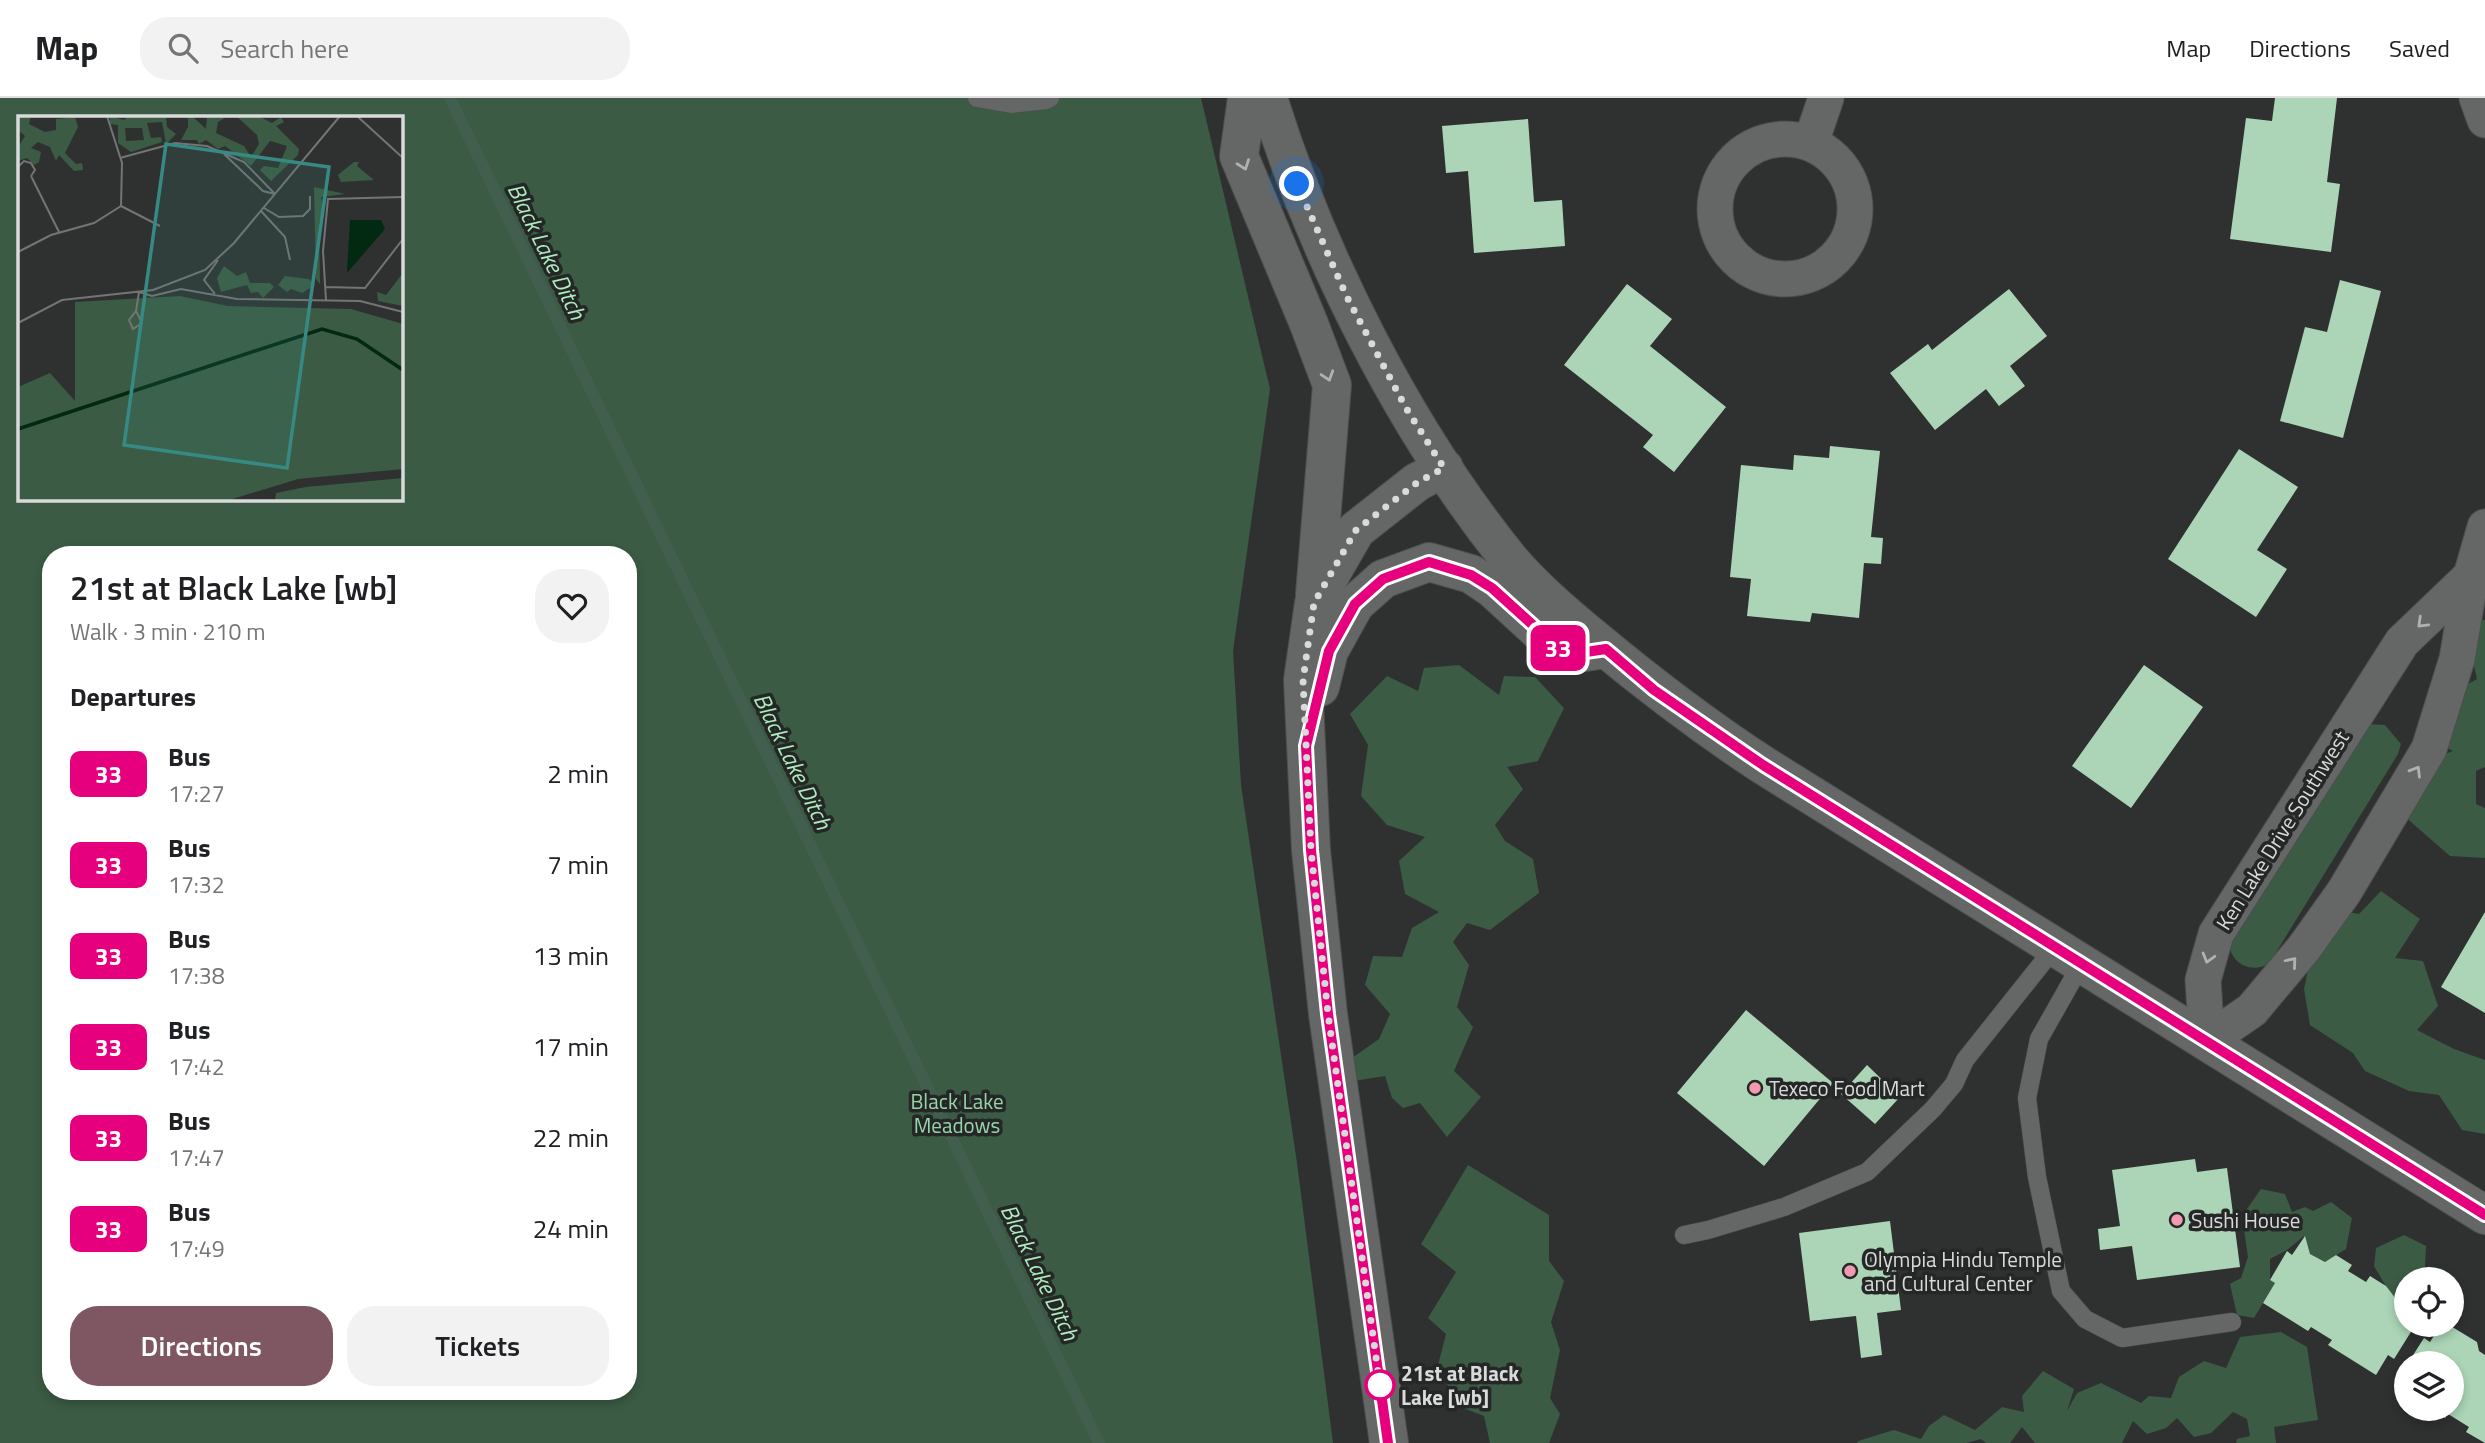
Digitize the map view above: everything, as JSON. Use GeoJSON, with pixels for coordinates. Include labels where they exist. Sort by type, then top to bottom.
{"type":"FeatureCollection","features":[{"type":"Feature","properties":{"kind":"street"},"geometry":{"type":"LineString","coordinates":[[1247,98],[1239,156],[1332,385],[1314,603],[1303,680],[1311,850],[1328,1014],[1388,1443]]}},
{"type":"Feature","properties":{"kind":"street"},"geometry":{"type":"LineString","coordinates":[[1268,98],[1287,161],[1347,297],[1406,408],[1444,468],[1510,560],[1566,615],[1654,690],[1763,765],[2485,1215]]}},
{"type":"Feature","properties":{"kind":"street"},"geometry":{"type":"LineString","coordinates":[[1811,142],[1826,98]]}},
{"type":"Feature","properties":{"kind":"street"},"geometry":{"type":"LineString","coordinates":[[2477,98],[2485,120]]}},
{"type":"Feature","properties":{"kind":"street"},"geometry":{"type":"LineString","coordinates":[[1791,138],[1811,142],[1843,167],[1852,185],[1856,205],[1854,225],[1846,244],[1834,260],[1818,272],[1779,280],[1759,275],[1742,265],[1728,250],[1718,233],[1714,213],[1716,192],[1723,174],[1735,158],[1752,146],[1771,139],[1791,138]]}},
{"type":"Feature","properties":{"kind":"street"},"geometry":{"type":"LineString","coordinates":[[1314,603],[1356,530],[1418,482],[1444,468]]}},
{"type":"Feature","properties":{"kind":"street"},"geometry":{"type":"LineString","coordinates":[[2207,1041],[2252,1010],[2304,948],[2344,892],[2429,749],[2457,659],[2471,576],[2485,527]]}},
{"type":"Feature","properties":{"kind":"street"},"geometry":{"type":"LineString","coordinates":[[1306,746],[1329,651],[1355,604],[1383,579],[1429,562],[1471,575],[1492,588],[1566,655],[1606,649]]}},
{"type":"Feature","properties":{"kind":"street","name":"Ken Lake Drive Southwest"},"geometry":{"type":"LineString","coordinates":[[2207,1041],[2203,980],[2216,934],[2402,642],[2471,576]]}},
{"type":"Feature","properties":{"kind":"lane"},"geometry":{"type":"LineString","coordinates":[[977,98],[1011,104],[1050,98]]}},
{"type":"Feature","properties":{"kind":"lane"},"geometry":{"type":"LineString","coordinates":[[1684,1235],[1784,1207],[1867,1172],[1940,1101],[1954,1084],[1965,1060],[2068,955]]}},
{"type":"Feature","properties":{"kind":"lane"},"geometry":{"type":"LineString","coordinates":[[2068,955],[2039,1039],[2027,1098],[2037,1177],[2061,1291],[2085,1320],[2122,1338],[2232,1322]]}},
{"type":"Feature","properties":{"kind":"green space","name":"Black Lake Meadows"},"geometry":{"type":"Polygon","coordinates":[[[0,98],[1201,98],[1270,389],[1233,651],[1241,785],[1297,1163],[1333,1443],[0,1443],[0,98]]]}},
{"type":"Feature","properties":{"kind":"green space"},"geometry":{"type":"Polygon","coordinates":[[[2480,620],[2485,620],[2485,767],[2476,771],[2476,804],[2485,808],[2485,858],[2450,856],[2403,815],[2406,769],[2453,751],[2430,740],[2435,702],[2477,679],[2471,652],[2480,620]]]}},
{"type":"Feature","properties":{"kind":"green space"},"geometry":{"type":"Polygon","coordinates":[[[1459,665],[1499,695],[1504,676],[1535,677],[1564,708],[1538,761],[1507,767],[1523,789],[1495,825],[1505,841],[1533,859],[1539,893],[1490,930],[1467,923],[1453,942],[1469,965],[1457,1007],[1473,1027],[1454,1071],[1481,1097],[1447,1137],[1420,1103],[1403,1108],[1392,1098],[1385,1076],[1354,1081],[1349,1060],[1379,1039],[1390,1014],[1365,985],[1373,956],[1402,957],[1412,928],[1439,912],[1405,894],[1399,861],[1425,837],[1387,825],[1361,796],[1368,745],[1350,714],[1387,676],[1418,691],[1424,668],[1459,665]]]}},
{"type":"Feature","properties":{"kind":"green space"},"geometry":{"type":"Polygon","coordinates":[[[2368,724],[2385,725],[2401,744],[2398,754],[2269,964],[2256,968],[2243,965],[2234,957],[2229,944],[2368,724]]]}},
{"type":"Feature","properties":{"kind":"green space"},"geometry":{"type":"Polygon","coordinates":[[[2381,891],[2420,919],[2395,958],[2423,961],[2438,1006],[2417,1030],[2454,1049],[2485,1060],[2485,1134],[2462,1130],[2439,1095],[2409,1091],[2365,1071],[2353,1053],[2310,1025],[2304,989],[2309,965],[2331,908],[2359,914],[2381,891]]]}},
{"type":"Feature","properties":{"kind":"green space"},"geometry":{"type":"Polygon","coordinates":[[[1468,1165],[1549,1215],[1549,1261],[1564,1281],[1551,1322],[1560,1350],[1550,1398],[1560,1414],[1549,1443],[1490,1443],[1484,1416],[1463,1408],[1437,1369],[1446,1334],[1428,1318],[1456,1272],[1421,1244],[1468,1165]]]}},
{"type":"Feature","properties":{"kind":"green space"},"geometry":{"type":"Polygon","coordinates":[[[2261,1189],[2285,1194],[2292,1212],[2305,1207],[2313,1211],[2331,1202],[2352,1218],[2346,1249],[2325,1262],[2310,1254],[2304,1236],[2270,1259],[2270,1280],[2275,1283],[2254,1318],[2237,1315],[2230,1284],[2241,1278],[2248,1257],[2242,1216],[2261,1189]]]}},
{"type":"Feature","properties":{"kind":"green space"},"geometry":{"type":"Polygon","coordinates":[[[2404,1235],[2426,1246],[2425,1267],[2394,1267],[2394,1298],[2374,1266],[2376,1248],[2404,1235]]]}},
{"type":"Feature","properties":{"kind":"green space"},"geometry":{"type":"Polygon","coordinates":[[[2281,1332],[2307,1347],[2318,1420],[2274,1427],[2276,1443],[2236,1443],[2237,1439],[2250,1436],[2247,1419],[2233,1412],[2211,1433],[2194,1437],[2177,1418],[2166,1428],[2147,1434],[2133,1421],[2122,1443],[2035,1443],[2022,1427],[2010,1443],[1986,1443],[1981,1439],[1966,1443],[1857,1443],[1894,1430],[1921,1439],[1929,1426],[1944,1415],[1975,1430],[2002,1407],[2024,1412],[2022,1396],[2043,1371],[2074,1389],[2067,1411],[2077,1393],[2101,1383],[2141,1403],[2149,1396],[2171,1398],[2179,1377],[2204,1361],[2226,1368],[2240,1337],[2281,1332]]]}},
{"type":"Feature","properties":{"kind":"building"},"geometry":{"type":"Polygon","coordinates":[[[2275,98],[2337,98],[2327,182],[2340,184],[2331,252],[2230,239],[2246,118],[2272,121],[2275,98]]]}},
{"type":"Feature","properties":{"kind":"building"},"geometry":{"type":"Polygon","coordinates":[[[1528,119],[1534,202],[1562,200],[1565,246],[1474,253],[1468,171],[1446,173],[1442,126],[1528,119]]]}},
{"type":"Feature","properties":{"kind":"building"},"geometry":{"type":"Polygon","coordinates":[[[2340,280],[2381,291],[2343,438],[2280,421],[2305,327],[2327,332],[2340,280]]]}},
{"type":"Feature","properties":{"kind":"building"},"geometry":{"type":"Polygon","coordinates":[[[1627,284],[1672,319],[1650,346],[1726,407],[1674,472],[1643,447],[1653,435],[1564,365],[1627,284]]]}},
{"type":"Feature","properties":{"kind":"building"},"geometry":{"type":"Polygon","coordinates":[[[2009,289],[2047,336],[2010,366],[2025,386],[1999,406],[1986,389],[1935,430],[1890,373],[1928,344],[1932,350],[2009,289]]]}},
{"type":"Feature","properties":{"kind":"building"},"geometry":{"type":"Polygon","coordinates":[[[1830,446],[1880,451],[1871,537],[1883,538],[1881,564],[1864,563],[1859,618],[1812,613],[1810,622],[1747,616],[1751,579],[1730,577],[1741,465],[1793,470],[1794,455],[1829,458],[1830,446]]]}},
{"type":"Feature","properties":{"kind":"building"},"geometry":{"type":"Polygon","coordinates":[[[2239,449],[2298,487],[2257,550],[2287,569],[2256,617],[2168,559],[2239,449]]]}},
{"type":"Feature","properties":{"kind":"building"},"geometry":{"type":"Polygon","coordinates":[[[2144,665],[2203,707],[2131,808],[2072,766],[2144,665]]]}},
{"type":"Feature","properties":{"kind":"building"},"geometry":{"type":"Polygon","coordinates":[[[2485,912],[2485,1013],[2441,987],[2485,912]]]}},
{"type":"Feature","properties":{"kind":"building","name":"Texeco Food Mart"},"geometry":{"type":"Polygon","coordinates":[[[1746,1010],[1833,1083],[1764,1166],[1677,1093],[1746,1010]]]}},
{"type":"Feature","properties":{"kind":"building"},"geometry":{"type":"Polygon","coordinates":[[[1867,1065],[1900,1097],[1875,1124],[1841,1094],[1867,1065]]]}},
{"type":"Feature","properties":{"kind":"building","name":"Sushi House"},"geometry":{"type":"Polygon","coordinates":[[[2195,1159],[2197,1172],[2227,1168],[2240,1267],[2137,1280],[2132,1246],[2100,1250],[2098,1229],[2120,1226],[2112,1170],[2195,1159]]]}},
{"type":"Feature","properties":{"kind":"building","name":"Olympia Hindu Temple and Cultural Center"},"geometry":{"type":"Polygon","coordinates":[[[1890,1221],[1901,1310],[1877,1313],[1882,1355],[1861,1358],[1856,1316],[1810,1321],[1799,1233],[1890,1221]]]}},
{"type":"Feature","properties":{"kind":"building"},"geometry":{"type":"Polygon","coordinates":[[[2305,1236],[2310,1254],[2325,1262],[2336,1255],[2352,1265],[2348,1271],[2366,1282],[2370,1276],[2386,1286],[2394,1296],[2394,1337],[2408,1337],[2399,1351],[2394,1351],[2394,1359],[2388,1355],[2376,1375],[2328,1345],[2332,1340],[2311,1327],[2308,1331],[2263,1303],[2275,1283],[2270,1280],[2287,1251],[2292,1255],[2305,1236]]]}},
{"type":"Feature","properties":{"kind":"building"},"geometry":{"type":"Polygon","coordinates":[[[2464,1334],[2477,1342],[2479,1351],[2485,1355],[2485,1443],[2466,1432],[2469,1427],[2459,1421],[2464,1421],[2464,1351],[2416,1351],[2424,1338],[2430,1342],[2433,1337],[2464,1337],[2464,1334]]]}},
{"type":"Feature","properties":{"kind":"waterway","name":"Black Lake Ditch"},"geometry":{"type":"LineString","coordinates":[[450,98],[1099,1443]]}},
{"type":"Feature","properties":{"kind":"bus line","name":"33"},"geometry":{"type":"LineString","coordinates":[[1388,1443],[1328,1014],[1311,850],[1306,746],[1329,651],[1355,604],[1383,579],[1429,562],[1471,575],[1492,588],[1566,655],[1606,649],[1654,690],[1735,747],[2485,1215]]}},
{"type":"Feature","properties":{"kind":"place","name":"Texeco Food Mart"},"geometry":{"type":"Point","coordinates":[1755,1088]}},
{"type":"Feature","properties":{"kind":"place","name":"Sushi House"},"geometry":{"type":"Point","coordinates":[2177,1220]}},
{"type":"Feature","properties":{"kind":"place","name":"Olympia Hindu Temple and Cultural Center"},"geometry":{"type":"Point","coordinates":[1850,1271]}},
{"type":"Feature","properties":{"kind":"place","name":"21st at Black Lake [wb]"},"geometry":{"type":"Point","coordinates":[1380,1385]}},
{"type":"Feature","properties":{"kind":"route"},"geometry":{"type":"LineString","coordinates":[[1297,184],[1347,297],[1406,408],[1444,468],[1418,482],[1356,530],[1314,603],[1303,680],[1311,850],[1328,1014],[1381,1393],[1380,1385]]}}]}
